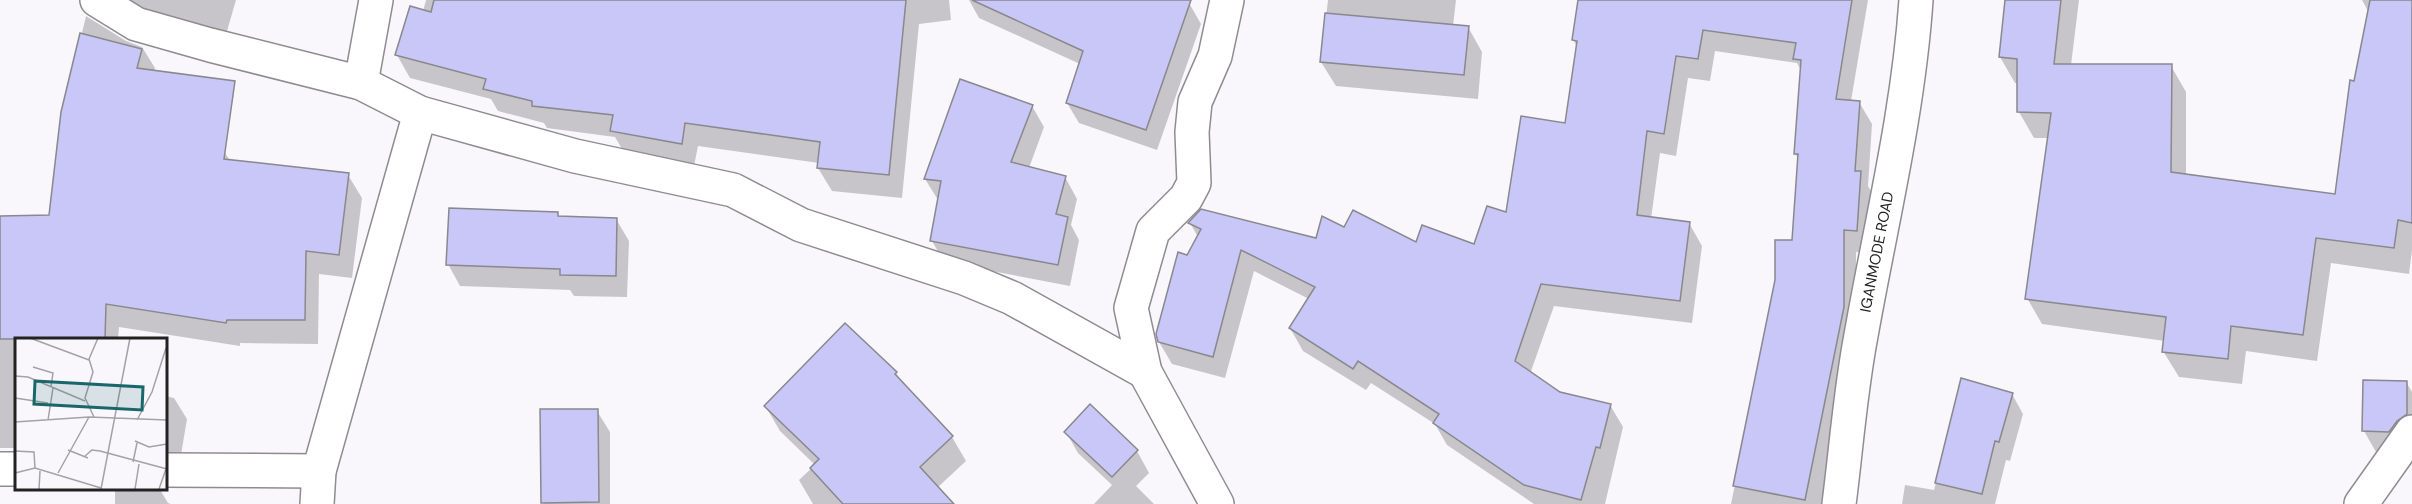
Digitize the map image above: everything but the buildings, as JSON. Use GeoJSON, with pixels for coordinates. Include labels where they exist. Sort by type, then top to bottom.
{"type":"FeatureCollection","features":[{"type":"Feature","properties":{"kind":"street"},"geometry":{"type":"LineString","coordinates":[[96,0],[136,24],[361,83],[420,113],[575,156],[733,190],[801,225],[964,279],[1012,298],[1145,372]]}},
{"type":"Feature","properties":{"kind":"street"},"geometry":{"type":"LineString","coordinates":[[361,83],[376,0]]}},
{"type":"Feature","properties":{"kind":"street"},"geometry":{"type":"LineString","coordinates":[[1217,504],[1145,372],[1131,308],[1153,231],[1186,198],[1194,183],[1192,132],[1195,102],[1215,56],[1227,0]]}},
{"type":"Feature","properties":{"kind":"street","name":"IGANMODE ROAD"},"geometry":{"type":"LineString","coordinates":[[1839,504],[1860,342],[1891,188],[1913,50],[1916,0]]}},
{"type":"Feature","properties":{"kind":"street"},"geometry":{"type":"LineString","coordinates":[[317,504],[319,471],[420,113]]}},
{"type":"Feature","properties":{"kind":"street"},"geometry":{"type":"LineString","coordinates":[[1078,336],[1131,308]]}},
{"type":"Feature","properties":{"kind":"street"},"geometry":{"type":"LineString","coordinates":[[2361,504],[2412,432]]}},
{"type":"Feature","properties":{"kind":"street"},"geometry":{"type":"LineString","coordinates":[[166,470],[319,471]]}}]}
